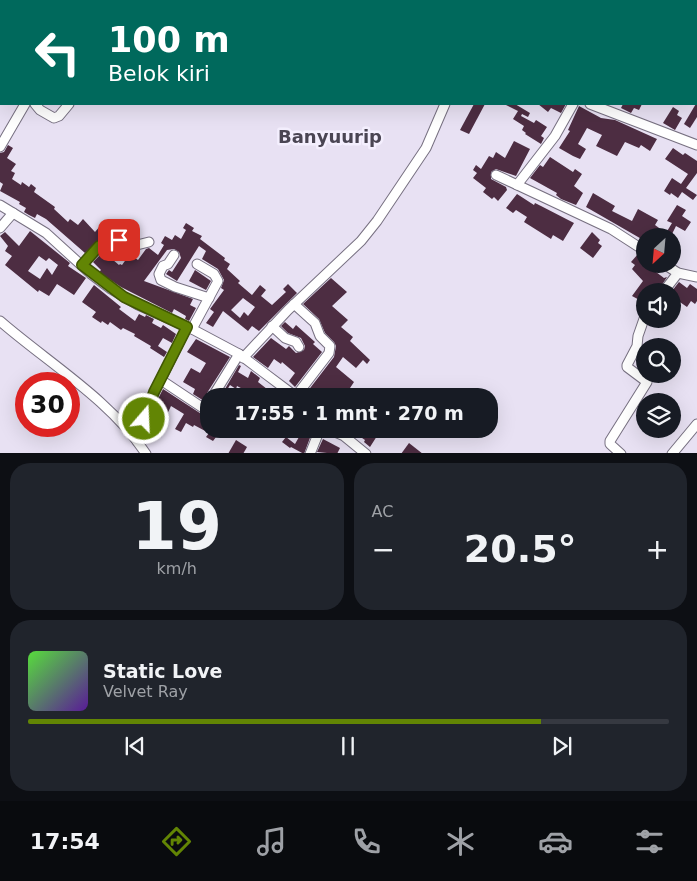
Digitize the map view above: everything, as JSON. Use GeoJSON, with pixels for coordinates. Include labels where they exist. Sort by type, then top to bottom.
{"type":"FeatureCollection","features":[{"type":"Feature","properties":{"kind":"street"},"geometry":{"type":"LineString","coordinates":[[0,147],[23,105]]}},
{"type":"Feature","properties":{"kind":"street"},"geometry":{"type":"LineString","coordinates":[[36,105],[54,118],[59,116],[68,105]]}},
{"type":"Feature","properties":{"kind":"street"},"geometry":{"type":"LineString","coordinates":[[219,388],[241,356],[361,241],[378,221],[426,148],[445,105]]}},
{"type":"Feature","properties":{"kind":"street"},"geometry":{"type":"LineString","coordinates":[[517,184],[556,136],[572,105]]}},
{"type":"Feature","properties":{"kind":"street"},"geometry":{"type":"LineString","coordinates":[[596,105],[612,108],[697,145]]}},
{"type":"Feature","properties":{"kind":"street"},"geometry":{"type":"LineString","coordinates":[[496,175],[611,230],[636,245]]}},
{"type":"Feature","properties":{"kind":"street"},"geometry":{"type":"LineString","coordinates":[[0,205],[46,233],[82,265],[124,297],[190,328],[241,356],[285,388]]}},
{"type":"Feature","properties":{"kind":"street"},"geometry":{"type":"LineString","coordinates":[[0,228],[13,213]]}},
{"type":"Feature","properties":{"kind":"street"},"geometry":{"type":"LineString","coordinates":[[82,265],[99,246],[108,246],[114,241],[119,240],[137,246],[149,242]]}},
{"type":"Feature","properties":{"kind":"street"},"geometry":{"type":"LineString","coordinates":[[174,255],[168,264],[162,266],[159,274],[161,280],[175,287],[209,298]]}},
{"type":"Feature","properties":{"kind":"street"},"geometry":{"type":"LineString","coordinates":[[137,441],[147,407],[190,328],[217,284],[218,279],[214,274],[196,264]]}},
{"type":"Feature","properties":{"kind":"street"},"geometry":{"type":"LineString","coordinates":[[670,283],[678,273],[697,277]]}},
{"type":"Feature","properties":{"kind":"street"},"geometry":{"type":"LineString","coordinates":[[294,304],[315,323],[320,336],[330,346],[329,353],[302,388]]}},
{"type":"Feature","properties":{"kind":"street"},"geometry":{"type":"LineString","coordinates":[[0,321],[115,416],[145,453]]}},
{"type":"Feature","properties":{"kind":"street"},"geometry":{"type":"LineString","coordinates":[[272,326],[285,338],[296,342],[299,347]]}},
{"type":"Feature","properties":{"kind":"street"},"geometry":{"type":"LineString","coordinates":[[620,453],[610,444],[610,441],[648,382],[627,367],[637,346],[641,328]]}},
{"type":"Feature","properties":{"kind":"street"},"geometry":{"type":"LineString","coordinates":[[161,380],[200,405]]}},
{"type":"Feature","properties":{"kind":"street"},"geometry":{"type":"LineString","coordinates":[[673,453],[697,424]]}},
{"type":"Feature","properties":{"kind":"street"},"geometry":{"type":"LineString","coordinates":[[310,453],[316,438]]}},
{"type":"Feature","properties":{"kind":"street"},"geometry":{"type":"LineString","coordinates":[[346,438],[365,453]]}},
{"type":"Feature","properties":{"kind":"building"},"geometry":{"type":"Polygon","coordinates":[[[473,105],[484,105],[469,134],[460,130],[473,105]]]}},
{"type":"Feature","properties":{"kind":"building"},"geometry":{"type":"Polygon","coordinates":[[[506,105],[517,105],[530,113],[528,117],[522,114],[521,116],[534,123],[536,120],[547,127],[541,136],[544,138],[541,144],[525,134],[522,130],[524,126],[513,119],[518,111],[506,105]]]}},
{"type":"Feature","properties":{"kind":"building"},"geometry":{"type":"Polygon","coordinates":[[[539,105],[565,105],[561,113],[551,108],[548,112],[539,105]]]}},
{"type":"Feature","properties":{"kind":"building"},"geometry":{"type":"Polygon","coordinates":[[[622,105],[642,105],[639,110],[634,108],[631,113],[621,108],[622,105]]]}},
{"type":"Feature","properties":{"kind":"building"},"geometry":{"type":"Polygon","coordinates":[[[697,105],[697,117],[690,128],[684,124],[697,105]]]}},
{"type":"Feature","properties":{"kind":"building"},"geometry":{"type":"Polygon","coordinates":[[[579,106],[601,118],[615,120],[657,139],[650,151],[641,145],[639,148],[625,142],[617,156],[596,146],[602,135],[587,128],[578,144],[586,149],[580,159],[559,148],[570,131],[568,130],[579,106]]]}},
{"type":"Feature","properties":{"kind":"building"},"geometry":{"type":"Polygon","coordinates":[[[673,107],[679,111],[677,115],[682,118],[675,130],[663,123],[673,107]]]}},
{"type":"Feature","properties":{"kind":"building"},"geometry":{"type":"Polygon","coordinates":[[[514,141],[530,149],[516,176],[496,169],[491,172],[491,179],[506,187],[507,190],[498,201],[483,192],[486,188],[473,178],[477,173],[473,170],[476,165],[481,169],[489,156],[493,158],[496,152],[505,158],[514,141]]]}},
{"type":"Feature","properties":{"kind":"building"},"geometry":{"type":"Polygon","coordinates":[[[8,145],[13,148],[7,158],[16,164],[11,171],[15,173],[12,179],[21,185],[22,182],[29,187],[31,184],[36,188],[34,192],[55,207],[54,209],[68,222],[70,219],[78,225],[83,219],[95,232],[100,226],[104,230],[98,236],[101,239],[85,253],[46,219],[37,214],[35,218],[24,212],[26,208],[19,204],[20,202],[0,191],[3,184],[0,182],[0,153],[4,152],[8,145]]]}},
{"type":"Feature","properties":{"kind":"building"},"geometry":{"type":"Polygon","coordinates":[[[673,148],[697,161],[697,173],[686,188],[697,195],[693,200],[682,192],[678,198],[664,191],[672,178],[681,184],[688,174],[665,159],[673,148]]]}},
{"type":"Feature","properties":{"kind":"building"},"geometry":{"type":"Polygon","coordinates":[[[550,157],[573,172],[575,169],[582,174],[574,186],[583,193],[576,205],[561,199],[556,195],[557,193],[530,178],[540,165],[543,167],[550,157]]]}},
{"type":"Feature","properties":{"kind":"building"},"geometry":{"type":"Polygon","coordinates":[[[593,193],[615,206],[612,211],[632,221],[638,209],[658,220],[655,225],[659,228],[636,228],[636,236],[586,207],[593,193]]]}},
{"type":"Feature","properties":{"kind":"building"},"geometry":{"type":"Polygon","coordinates":[[[517,194],[534,205],[535,203],[574,223],[563,241],[553,235],[551,239],[524,222],[527,217],[516,210],[513,213],[506,208],[517,194]]]}},
{"type":"Feature","properties":{"kind":"building"},"geometry":{"type":"Polygon","coordinates":[[[677,205],[686,210],[682,216],[691,222],[685,231],[676,226],[675,228],[669,228],[672,223],[667,221],[677,205]]]}},
{"type":"Feature","properties":{"kind":"building"},"geometry":{"type":"Polygon","coordinates":[[[186,223],[194,228],[192,231],[202,236],[200,239],[225,258],[224,260],[230,264],[227,269],[240,281],[238,283],[252,295],[260,285],[266,290],[261,296],[272,305],[286,292],[283,289],[288,284],[297,293],[259,331],[252,326],[248,331],[223,311],[213,327],[206,323],[214,312],[210,309],[224,290],[221,288],[224,280],[218,269],[202,259],[206,251],[199,246],[177,281],[166,274],[169,270],[172,272],[181,258],[179,252],[174,249],[167,250],[144,281],[193,299],[190,305],[196,308],[189,321],[185,319],[186,316],[174,309],[172,313],[121,287],[99,272],[101,270],[93,262],[102,253],[108,252],[106,254],[119,265],[122,265],[130,254],[138,260],[146,249],[149,248],[158,255],[164,245],[161,243],[165,236],[172,240],[175,235],[181,239],[186,230],[183,228],[186,223]],[[243,298],[231,310],[240,318],[244,312],[248,316],[255,307],[243,298]]]}},
{"type":"Feature","properties":{"kind":"building"},"geometry":{"type":"Polygon","coordinates":[[[30,231],[70,263],[68,266],[86,278],[74,295],[57,284],[49,296],[39,290],[38,292],[5,265],[12,256],[5,251],[8,246],[0,236],[5,232],[19,246],[30,231]],[[39,256],[28,271],[40,279],[47,268],[52,275],[58,265],[49,258],[46,261],[39,256]]]}},
{"type":"Feature","properties":{"kind":"building"},"geometry":{"type":"Polygon","coordinates":[[[592,232],[600,240],[598,243],[602,246],[593,258],[580,248],[592,232]]]}},
{"type":"Feature","properties":{"kind":"building"},"geometry":{"type":"Polygon","coordinates":[[[636,256],[636,273],[657,273],[664,278],[667,277],[663,283],[642,283],[643,281],[632,269],[635,265],[631,262],[636,256]]]}},
{"type":"Feature","properties":{"kind":"building"},"geometry":{"type":"Polygon","coordinates":[[[195,270],[211,281],[206,290],[189,281],[195,270]]]}},
{"type":"Feature","properties":{"kind":"building"},"geometry":{"type":"Polygon","coordinates":[[[331,278],[347,292],[332,306],[348,320],[341,327],[353,337],[350,341],[370,360],[367,364],[363,360],[356,368],[343,357],[336,367],[354,382],[350,388],[310,388],[334,357],[336,346],[325,333],[319,319],[303,304],[331,278]]]}},
{"type":"Feature","properties":{"kind":"building"},"geometry":{"type":"Polygon","coordinates":[[[681,284],[687,288],[690,284],[697,289],[697,301],[695,304],[691,301],[687,307],[681,303],[681,284]]]}},
{"type":"Feature","properties":{"kind":"building"},"geometry":{"type":"Polygon","coordinates":[[[94,285],[121,307],[119,309],[135,321],[139,314],[145,317],[146,315],[154,319],[152,323],[161,328],[163,325],[176,334],[172,343],[163,338],[158,346],[167,352],[164,357],[150,348],[151,346],[134,336],[135,334],[123,328],[121,330],[110,322],[108,325],[102,321],[101,323],[92,317],[96,312],[82,302],[94,285]]]}},
{"type":"Feature","properties":{"kind":"building"},"geometry":{"type":"Polygon","coordinates":[[[285,322],[293,329],[296,325],[315,342],[313,344],[322,352],[295,387],[289,381],[295,373],[282,362],[281,364],[274,359],[268,368],[253,357],[271,338],[286,349],[289,346],[296,353],[304,350],[305,346],[301,338],[288,333],[281,326],[285,322]]]}},
{"type":"Feature","properties":{"kind":"building"},"geometry":{"type":"Polygon","coordinates":[[[196,339],[230,357],[210,388],[200,388],[200,398],[193,394],[195,389],[183,382],[191,368],[200,373],[206,363],[187,352],[196,339]]]}},
{"type":"Feature","properties":{"kind":"building"},"geometry":{"type":"Polygon","coordinates":[[[239,365],[241,366],[238,372],[248,378],[251,371],[260,378],[258,382],[266,388],[241,388],[237,386],[234,388],[230,385],[226,388],[239,365]]]}},
{"type":"Feature","properties":{"kind":"building"},"geometry":{"type":"Polygon","coordinates":[[[163,389],[200,413],[200,428],[186,423],[181,432],[175,429],[184,414],[171,406],[164,421],[158,418],[154,425],[149,423],[153,409],[163,389]]]}},
{"type":"Feature","properties":{"kind":"building"},"geometry":{"type":"Polygon","coordinates":[[[287,438],[295,444],[298,438],[310,438],[304,453],[290,448],[282,442],[287,438]]]}},
{"type":"Feature","properties":{"kind":"building"},"geometry":{"type":"Polygon","coordinates":[[[362,438],[376,438],[370,447],[364,442],[365,440],[362,438]]]}},
{"type":"Feature","properties":{"kind":"building"},"geometry":{"type":"Polygon","coordinates":[[[323,439],[340,448],[338,453],[317,452],[323,439]]]}},
{"type":"Feature","properties":{"kind":"building"},"geometry":{"type":"Polygon","coordinates":[[[236,440],[247,447],[244,453],[229,453],[236,440]]]}},
{"type":"Feature","properties":{"kind":"building"},"geometry":{"type":"Polygon","coordinates":[[[409,443],[422,453],[402,453],[409,443]]]}},
{"type":"Feature","properties":{"kind":"district","name":"Banyuurip"},"geometry":{"type":"Point","coordinates":[330,136]}},
{"type":"Feature","properties":{"kind":"route"},"geometry":{"type":"LineString","coordinates":[[119,240],[114,241],[108,246],[99,246],[82,265],[91,274],[124,297],[187,327],[154,392],[144,419]]}}]}
